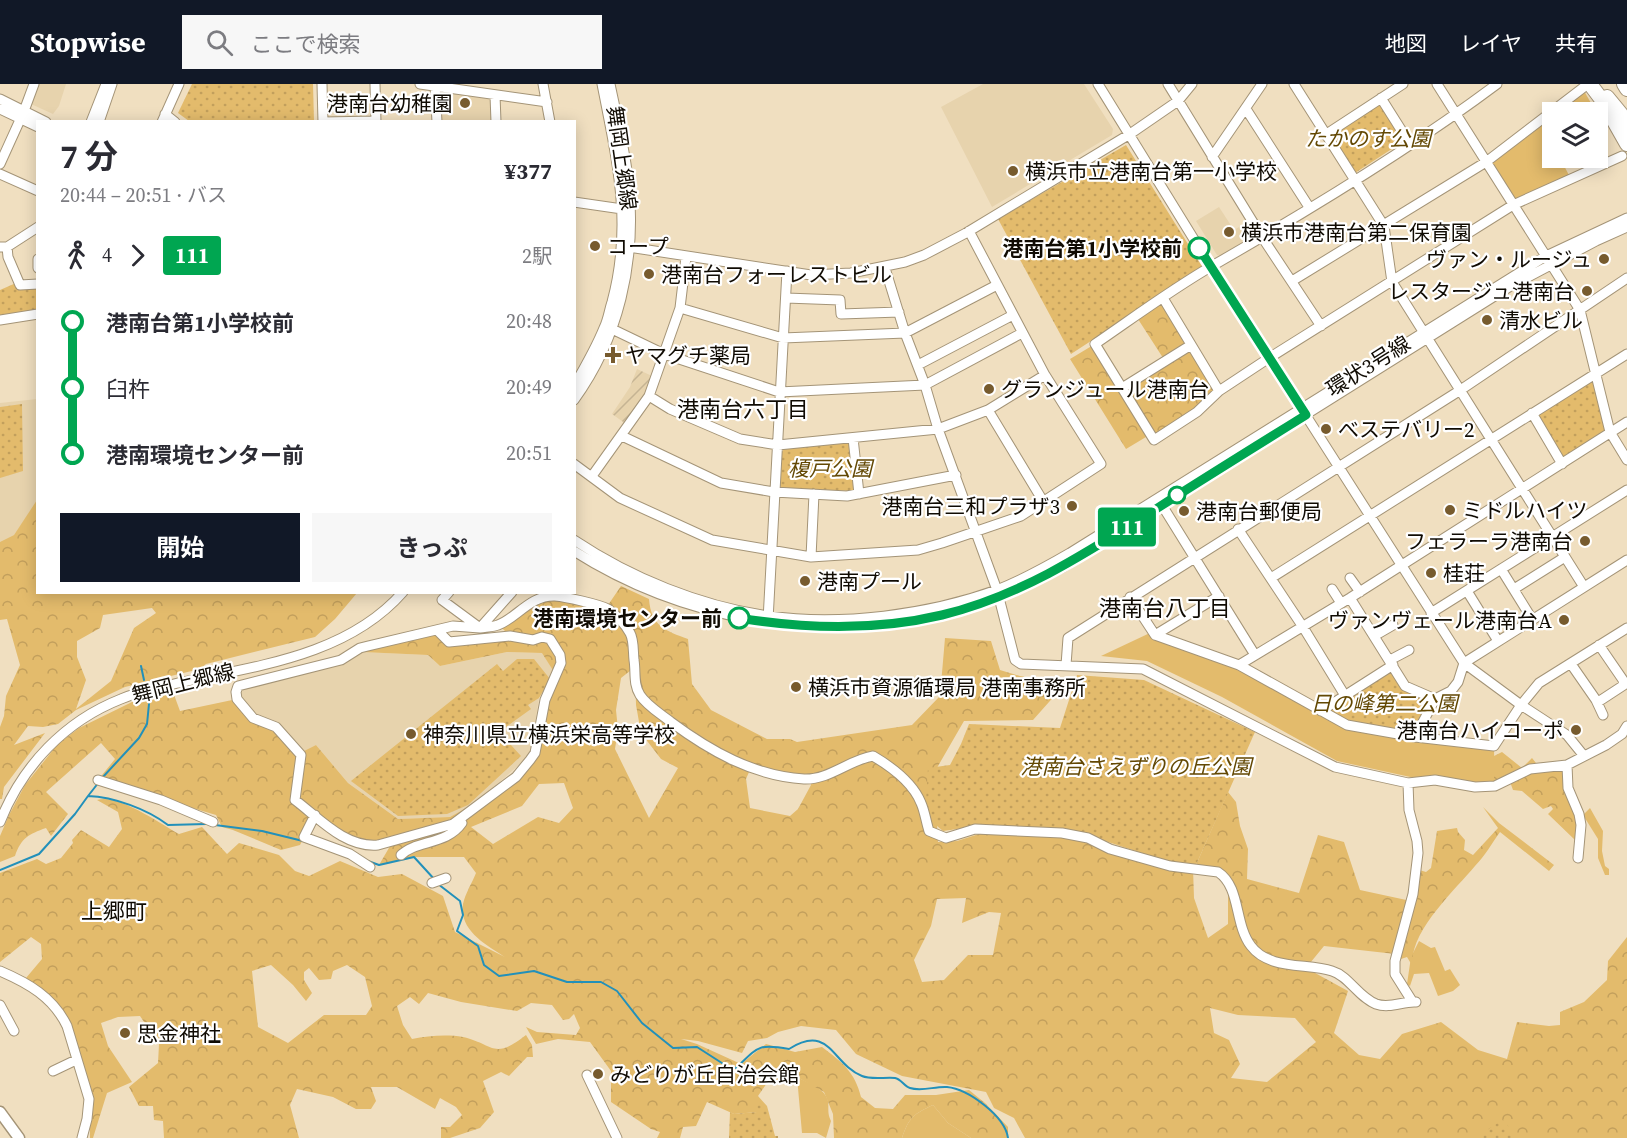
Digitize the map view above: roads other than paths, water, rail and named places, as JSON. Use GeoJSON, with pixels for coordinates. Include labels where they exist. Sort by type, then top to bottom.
{"type":"FeatureCollection","features":[{"type":"Feature","properties":{"kind":"highway"},"geometry":{"type":"LineString","coordinates":[[1624,84],[1627,89]]}},
{"type":"Feature","properties":{"kind":"highway"},"geometry":{"type":"LineString","coordinates":[[1594,86],[1627,124]]}},
{"type":"Feature","properties":{"kind":"highway"},"geometry":{"type":"LineString","coordinates":[[1594,86],[1624,150]]}},
{"type":"Feature","properties":{"kind":"main road"},"geometry":{"type":"LineString","coordinates":[[0,1112],[19,1138]]}},
{"type":"Feature","properties":{"kind":"street"},"geometry":{"type":"LineString","coordinates":[[0,164],[34,84]]}},
{"type":"Feature","properties":{"kind":"street"},"geometry":{"type":"LineString","coordinates":[[92,120],[106,84]]}},
{"type":"Feature","properties":{"kind":"street"},"geometry":{"type":"LineString","coordinates":[[100,120],[112,84]]}},
{"type":"Feature","properties":{"kind":"street"},"geometry":{"type":"LineString","coordinates":[[164,118],[179,84]]}},
{"type":"Feature","properties":{"kind":"street"},"geometry":{"type":"LineString","coordinates":[[322,84],[323,120]]}},
{"type":"Feature","properties":{"kind":"street"},"geometry":{"type":"LineString","coordinates":[[375,84],[376,120]]}},
{"type":"Feature","properties":{"kind":"street"},"geometry":{"type":"LineString","coordinates":[[420,84],[546,102]]}},
{"type":"Feature","properties":{"kind":"street"},"geometry":{"type":"LineString","coordinates":[[543,84],[550,120]]}},
{"type":"Feature","properties":{"kind":"street","name":"舞岡上郷線"},"geometry":{"type":"LineString","coordinates":[[602,84],[627,210]]}},
{"type":"Feature","properties":{"kind":"street","name":"舞岡上郷線"},"geometry":{"type":"LineString","coordinates":[[576,396],[596,364],[612,329],[626,285],[629,186],[610,84]]}},
{"type":"Feature","properties":{"kind":"street"},"geometry":{"type":"LineString","coordinates":[[1098,84],[1211,267],[1464,663],[1567,735],[1584,756]]}},
{"type":"Feature","properties":{"kind":"street"},"geometry":{"type":"LineString","coordinates":[[1168,84],[1262,237],[1321,326]]}},
{"type":"Feature","properties":{"kind":"street"},"geometry":{"type":"LineString","coordinates":[[626,247],[811,275],[885,268],[924,255],[969,231],[1130,134],[1178,101],[1192,84]]}},
{"type":"Feature","properties":{"kind":"street"},"geometry":{"type":"LineString","coordinates":[[1212,157],[1262,84]]}},
{"type":"Feature","properties":{"kind":"street"},"geometry":{"type":"LineString","coordinates":[[1325,135],[1403,84]]}},
{"type":"Feature","properties":{"kind":"street"},"geometry":{"type":"LineString","coordinates":[[1437,84],[1580,310],[1610,432],[1627,460]]}},
{"type":"Feature","properties":{"kind":"street"},"geometry":{"type":"LineString","coordinates":[[1497,84],[1456,115],[1211,267],[1095,344],[1154,440],[1197,412],[1219,391],[1269,358],[1513,205],[1624,150]]}},
{"type":"Feature","properties":{"kind":"street"},"geometry":{"type":"LineString","coordinates":[[435,86],[436,120]]}},
{"type":"Feature","properties":{"kind":"street"},"geometry":{"type":"LineString","coordinates":[[1298,86],[1325,135],[1384,226],[1392,282],[1584,587]]}},
{"type":"Feature","properties":{"kind":"street"},"geometry":{"type":"LineString","coordinates":[[1292,280],[1486,162],[1594,86]]}},
{"type":"Feature","properties":{"kind":"street"},"geometry":{"type":"LineString","coordinates":[[495,95],[496,120]]}},
{"type":"Feature","properties":{"kind":"street"},"geometry":{"type":"LineString","coordinates":[[1381,98],[1410,144]]}},
{"type":"Feature","properties":{"kind":"street"},"geometry":{"type":"LineString","coordinates":[[0,99],[36,126]]}},
{"type":"Feature","properties":{"kind":"street"},"geometry":{"type":"LineString","coordinates":[[0,109],[39,120]]}},
{"type":"Feature","properties":{"kind":"street"},"geometry":{"type":"LineString","coordinates":[[1246,109],[1309,207]]}},
{"type":"Feature","properties":{"kind":"street"},"geometry":{"type":"LineString","coordinates":[[0,174],[36,190]]}},
{"type":"Feature","properties":{"kind":"street"},"geometry":{"type":"LineString","coordinates":[[576,202],[627,210]]}},
{"type":"Feature","properties":{"kind":"street","name":"環状3号線"},"geometry":{"type":"LineString","coordinates":[[576,551],[619,576],[676,601],[707,610],[768,619],[859,618],[907,614],[998,593],[1159,502],[1424,335],[1548,260],[1627,218]]}},
{"type":"Feature","properties":{"kind":"street","name":"環状3号線"},"geometry":{"type":"LineString","coordinates":[[1548,260],[1627,227]]}},
{"type":"Feature","properties":{"kind":"street"},"geometry":{"type":"LineString","coordinates":[[36,228],[4,247],[20,285],[36,284]]}},
{"type":"Feature","properties":{"kind":"street"},"geometry":{"type":"LineString","coordinates":[[576,465],[620,498],[712,540],[811,557],[918,550],[1021,516],[1101,464],[1045,375],[969,231]]}},
{"type":"Feature","properties":{"kind":"street","name":"舞岡上郷線"},"geometry":{"type":"LineString","coordinates":[[576,382],[605,327],[626,247]]}},
{"type":"Feature","properties":{"kind":"street"},"geometry":{"type":"LineString","coordinates":[[592,476],[649,396],[680,308],[686,257]]}},
{"type":"Feature","properties":{"kind":"street"},"geometry":{"type":"LineString","coordinates":[[885,268],[938,429],[957,475],[998,593],[1015,660],[1021,664],[1143,669],[1335,767],[1408,783],[1435,780],[1475,787],[1495,786],[1530,769],[1567,765],[1606,745],[1622,734],[1627,726]]}},
{"type":"Feature","properties":{"kind":"street"},"geometry":{"type":"LineString","coordinates":[[768,619],[787,272]]}},
{"type":"Feature","properties":{"kind":"street"},"geometry":{"type":"LineString","coordinates":[[1066,665],[1068,638],[1459,391],[1627,278]]}},
{"type":"Feature","properties":{"kind":"street"},"geometry":{"type":"LineString","coordinates":[[680,308],[783,338],[905,333],[997,285]]}},
{"type":"Feature","properties":{"kind":"street"},"geometry":{"type":"LineString","coordinates":[[786,298],[840,300],[841,314],[899,312]]}},
{"type":"Feature","properties":{"kind":"street"},"geometry":{"type":"LineString","coordinates":[[1163,298],[1219,391]]}},
{"type":"Feature","properties":{"kind":"street"},"geometry":{"type":"LineString","coordinates":[[0,320],[36,314]]}},
{"type":"Feature","properties":{"kind":"street"},"geometry":{"type":"LineString","coordinates":[[918,365],[1013,315]]}},
{"type":"Feature","properties":{"kind":"street"},"geometry":{"type":"LineString","coordinates":[[612,329],[664,354],[779,392],[925,385],[1022,333]]}},
{"type":"Feature","properties":{"kind":"street"},"geometry":{"type":"LineString","coordinates":[[1122,388],[1191,345]]}},
{"type":"Feature","properties":{"kind":"street"},"geometry":{"type":"LineString","coordinates":[[1270,578],[1627,354]]}},
{"type":"Feature","properties":{"kind":"street"},"geometry":{"type":"LineString","coordinates":[[649,396],[670,409],[740,439],[777,445],[938,429],[988,410],[1045,375]]}},
{"type":"Feature","properties":{"kind":"street"},"geometry":{"type":"LineString","coordinates":[[988,410],[1043,501]]}},
{"type":"Feature","properties":{"kind":"street"},"geometry":{"type":"LineString","coordinates":[[1532,413],[1562,464]]}},
{"type":"Feature","properties":{"kind":"street"},"geometry":{"type":"LineString","coordinates":[[1239,665],[1360,592],[1627,422]]}},
{"type":"Feature","properties":{"kind":"street"},"geometry":{"type":"LineString","coordinates":[[622,436],[721,483],[774,492],[847,496],[957,475]]}},
{"type":"Feature","properties":{"kind":"street"},"geometry":{"type":"LineString","coordinates":[[853,438],[859,494]]}},
{"type":"Feature","properties":{"kind":"street"},"geometry":{"type":"LineString","coordinates":[[1431,613],[1627,490]]}},
{"type":"Feature","properties":{"kind":"street"},"geometry":{"type":"LineString","coordinates":[[811,557],[814,494]]}},
{"type":"Feature","properties":{"kind":"street"},"geometry":{"type":"LineString","coordinates":[[1159,502],[1255,656]]}},
{"type":"Feature","properties":{"kind":"street"},"geometry":{"type":"LineString","coordinates":[[1238,529],[1344,694]]}},
{"type":"Feature","properties":{"kind":"street","name":"環状3号線"},"geometry":{"type":"LineString","coordinates":[[576,541],[628,571],[653,582],[768,619]]}},
{"type":"Feature","properties":{"kind":"street"},"geometry":{"type":"LineString","coordinates":[[1514,589],[1564,557]]}},
{"type":"Feature","properties":{"kind":"street"},"geometry":{"type":"LineString","coordinates":[[1415,737],[1434,699],[1450,691],[1458,682],[1464,663],[1627,560]]}},
{"type":"Feature","properties":{"kind":"street"},"geometry":{"type":"LineString","coordinates":[[1501,569],[1532,619]]}},
{"type":"Feature","properties":{"kind":"street"},"geometry":{"type":"LineString","coordinates":[[1350,578],[1360,592]]}},
{"type":"Feature","properties":{"kind":"street"},"geometry":{"type":"LineString","coordinates":[[1332,589],[1374,636],[1405,686],[1434,699]]}},
{"type":"Feature","properties":{"kind":"street"},"geometry":{"type":"LineString","coordinates":[[1467,591],[1498,641]]}},
{"type":"Feature","properties":{"kind":"street","name":"舞岡上郷線"},"geometry":{"type":"LineString","coordinates":[[0,822],[22,777],[46,748],[64,732],[104,707],[137,693],[292,658],[334,642],[362,626],[394,602],[400,594]]}},
{"type":"Feature","properties":{"kind":"street"},"geometry":{"type":"LineString","coordinates":[[446,594],[442,600],[480,628]]}},
{"type":"Feature","properties":{"kind":"street"},"geometry":{"type":"LineString","coordinates":[[480,628],[510,594]]}},
{"type":"Feature","properties":{"kind":"street"},"geometry":{"type":"LineString","coordinates":[[437,630],[449,642],[510,636],[533,640],[550,639],[560,655],[561,663],[545,700],[535,753],[516,777],[453,824],[378,845],[368,846],[346,839],[295,800],[302,755],[276,727],[253,718],[237,699],[238,686],[341,660],[360,648],[453,626],[480,628],[499,625],[523,607],[554,596],[606,608],[616,616],[630,633],[636,687],[642,698],[700,743],[729,759],[753,768],[806,779],[834,772],[861,758],[873,756],[895,772],[914,792],[921,802],[929,831],[946,838],[975,829],[1062,833],[1088,837],[1110,849],[1170,866],[1218,873],[1225,877],[1231,886],[1244,934],[1262,958],[1334,972],[1375,1004],[1405,1005],[1414,1001],[1395,974],[1395,961],[1413,894],[1418,854],[1418,841],[1409,810],[1408,783]]}},
{"type":"Feature","properties":{"kind":"street"},"geometry":{"type":"LineString","coordinates":[[1155,635],[1218,596]]}},
{"type":"Feature","properties":{"kind":"street"},"geometry":{"type":"LineString","coordinates":[[1130,597],[1155,635],[1239,665],[1347,725],[1415,737],[1494,746],[1521,705],[1539,683],[1627,628]]}},
{"type":"Feature","properties":{"kind":"street"},"geometry":{"type":"LineString","coordinates":[[1374,636],[1393,625]]}},
{"type":"Feature","properties":{"kind":"street"},"geometry":{"type":"LineString","coordinates":[[1596,700],[1598,702],[1624,685],[1599,645]]}},
{"type":"Feature","properties":{"kind":"street"},"geometry":{"type":"LineString","coordinates":[[1321,711],[1408,650]]}},
{"type":"Feature","properties":{"kind":"street"},"geometry":{"type":"LineString","coordinates":[[1572,663],[1603,715]]}},
{"type":"Feature","properties":{"kind":"street"},"geometry":{"type":"LineString","coordinates":[[1567,765],[1568,788],[1579,814],[1581,826],[1578,858]]}},
{"type":"Feature","properties":{"kind":"street"},"geometry":{"type":"LineString","coordinates":[[100,781],[161,800],[213,822]]}},
{"type":"Feature","properties":{"kind":"street"},"geometry":{"type":"LineString","coordinates":[[315,815],[304,837],[368,865]]}},
{"type":"Feature","properties":{"kind":"street"},"geometry":{"type":"LineString","coordinates":[[401,855],[419,845],[434,843],[459,828],[463,817]]}},
{"type":"Feature","properties":{"kind":"street"},"geometry":{"type":"LineString","coordinates":[[0,971],[29,984],[55,1006],[67,1026],[89,1100],[82,1138]]}},
{"type":"Feature","properties":{"kind":"street"},"geometry":{"type":"LineString","coordinates":[[0,1005],[14,1031]]}},
{"type":"Feature","properties":{"kind":"street"},"geometry":{"type":"LineString","coordinates":[[53,1071],[76,1060]]}},
{"type":"Feature","properties":{"kind":"street"},"geometry":{"type":"LineString","coordinates":[[587,1075],[617,1138]]}},
{"type":"Feature","properties":{"kind":"waterway"},"geometry":{"type":"LineString","coordinates":[[141,666],[144,680]]}},
{"type":"Feature","properties":{"kind":"waterway"},"geometry":{"type":"LineString","coordinates":[[102,778],[139,738],[147,724],[149,704]]}},
{"type":"Feature","properties":{"kind":"waterway"},"geometry":{"type":"LineString","coordinates":[[88,796],[99,782]]}},
{"type":"Feature","properties":{"kind":"waterway"},"geometry":{"type":"LineString","coordinates":[[0,870],[39,854],[88,796],[130,805],[168,825],[206,824]]}},
{"type":"Feature","properties":{"kind":"waterway"},"geometry":{"type":"LineString","coordinates":[[215,825],[262,831],[303,841]]}},
{"type":"Feature","properties":{"kind":"waterway"},"geometry":{"type":"LineString","coordinates":[[368,861],[379,865],[414,857],[435,880]]}},
{"type":"Feature","properties":{"kind":"waterway"},"geometry":{"type":"LineString","coordinates":[[438,884],[460,901],[463,915],[457,931],[478,946],[484,965],[499,976],[534,971],[567,982],[601,982],[617,991],[642,1023],[673,1048],[697,1047],[725,1065],[736,1068],[759,1048],[771,1046],[789,1049],[803,1042],[822,1043],[862,1076],[895,1078],[915,1089],[947,1087],[975,1098],[1000,1121],[1008,1138]]}},
{"type":"Feature","properties":{"kind":"place","name":"港南台幼稚園"},"geometry":{"type":"Point","coordinates":[465,103]}},
{"type":"Feature","properties":{"kind":"place","name":"横浜市立港南台第一小学校"},"geometry":{"type":"Point","coordinates":[1013,171]}},
{"type":"Feature","properties":{"kind":"place","name":"横浜市港南台第二保育園"},"geometry":{"type":"Point","coordinates":[1229,232]}},
{"type":"Feature","properties":{"kind":"place","name":"コープ"},"geometry":{"type":"Point","coordinates":[595,246]}},
{"type":"Feature","properties":{"kind":"place","name":"港南台第1小学校前"},"geometry":{"type":"Point","coordinates":[1199,248]}},
{"type":"Feature","properties":{"kind":"place","name":"ヴァン・ルージュ"},"geometry":{"type":"Point","coordinates":[1604,259]}},
{"type":"Feature","properties":{"kind":"place","name":"港南台フォーレストビル"},"geometry":{"type":"Point","coordinates":[649,274]}},
{"type":"Feature","properties":{"kind":"place","name":"レスタージュ港南台"},"geometry":{"type":"Point","coordinates":[1587,291]}},
{"type":"Feature","properties":{"kind":"place","name":"清水ビル"},"geometry":{"type":"Point","coordinates":[1487,320]}},
{"type":"Feature","properties":{"kind":"place","name":"ヤマグチ薬局"},"geometry":{"type":"Point","coordinates":[613,355]}},
{"type":"Feature","properties":{"kind":"place","name":"グランジュール港南台"},"geometry":{"type":"Point","coordinates":[989,389]}},
{"type":"Feature","properties":{"kind":"place","name":"べステバリー2"},"geometry":{"type":"Point","coordinates":[1326,429]}},
{"type":"Feature","properties":{"kind":"place","name":"港南台三和プラザ3"},"geometry":{"type":"Point","coordinates":[1072,506]}},
{"type":"Feature","properties":{"kind":"place","name":"ミドルハイツ"},"geometry":{"type":"Point","coordinates":[1450,510]}},
{"type":"Feature","properties":{"kind":"place","name":"港南台郵便局"},"geometry":{"type":"Point","coordinates":[1184,511]}},
{"type":"Feature","properties":{"kind":"place","name":"フェラーラ港南台"},"geometry":{"type":"Point","coordinates":[1585,541]}},
{"type":"Feature","properties":{"kind":"place","name":"桂荘"},"geometry":{"type":"Point","coordinates":[1431,573]}},
{"type":"Feature","properties":{"kind":"place","name":"港南プール"},"geometry":{"type":"Point","coordinates":[805,581]}},
{"type":"Feature","properties":{"kind":"place","name":"港南環境センター前"},"geometry":{"type":"Point","coordinates":[739,618]}},
{"type":"Feature","properties":{"kind":"place","name":"ヴァンヴェール港南台A"},"geometry":{"type":"Point","coordinates":[1564,620]}},
{"type":"Feature","properties":{"kind":"place","name":"横浜市資源循環局 港南事務所"},"geometry":{"type":"Point","coordinates":[796,687]}},
{"type":"Feature","properties":{"kind":"place","name":"港南台ハイコーポ"},"geometry":{"type":"Point","coordinates":[1576,730]}},
{"type":"Feature","properties":{"kind":"place","name":"神奈川県立横浜栄高等学校"},"geometry":{"type":"Point","coordinates":[411,734]}},
{"type":"Feature","properties":{"kind":"place","name":"思金神社"},"geometry":{"type":"Point","coordinates":[125,1033]}},
{"type":"Feature","properties":{"kind":"place","name":"みどりが丘自治会館"},"geometry":{"type":"Point","coordinates":[598,1074]}},
{"type":"Feature","properties":{"kind":"district","name":"港南台六丁目"},"geometry":{"type":"Point","coordinates":[743,409]}},
{"type":"Feature","properties":{"kind":"district","name":"港南台八丁目"},"geometry":{"type":"Point","coordinates":[1165,608]}},
{"type":"Feature","properties":{"kind":"district","name":"上郷町"},"geometry":{"type":"Point","coordinates":[114,911]}},
{"type":"Feature","properties":{"kind":"park label","name":"たかのす公園"},"geometry":{"type":"Point","coordinates":[1368,138]}},
{"type":"Feature","properties":{"kind":"park label","name":"榎戸公園"},"geometry":{"type":"Point","coordinates":[830,468]}},
{"type":"Feature","properties":{"kind":"park label","name":"日の峰第二公園"},"geometry":{"type":"Point","coordinates":[1384,703]}},
{"type":"Feature","properties":{"kind":"park label","name":"港南台さえずりの丘公園"},"geometry":{"type":"Point","coordinates":[1136,766]}}]}
